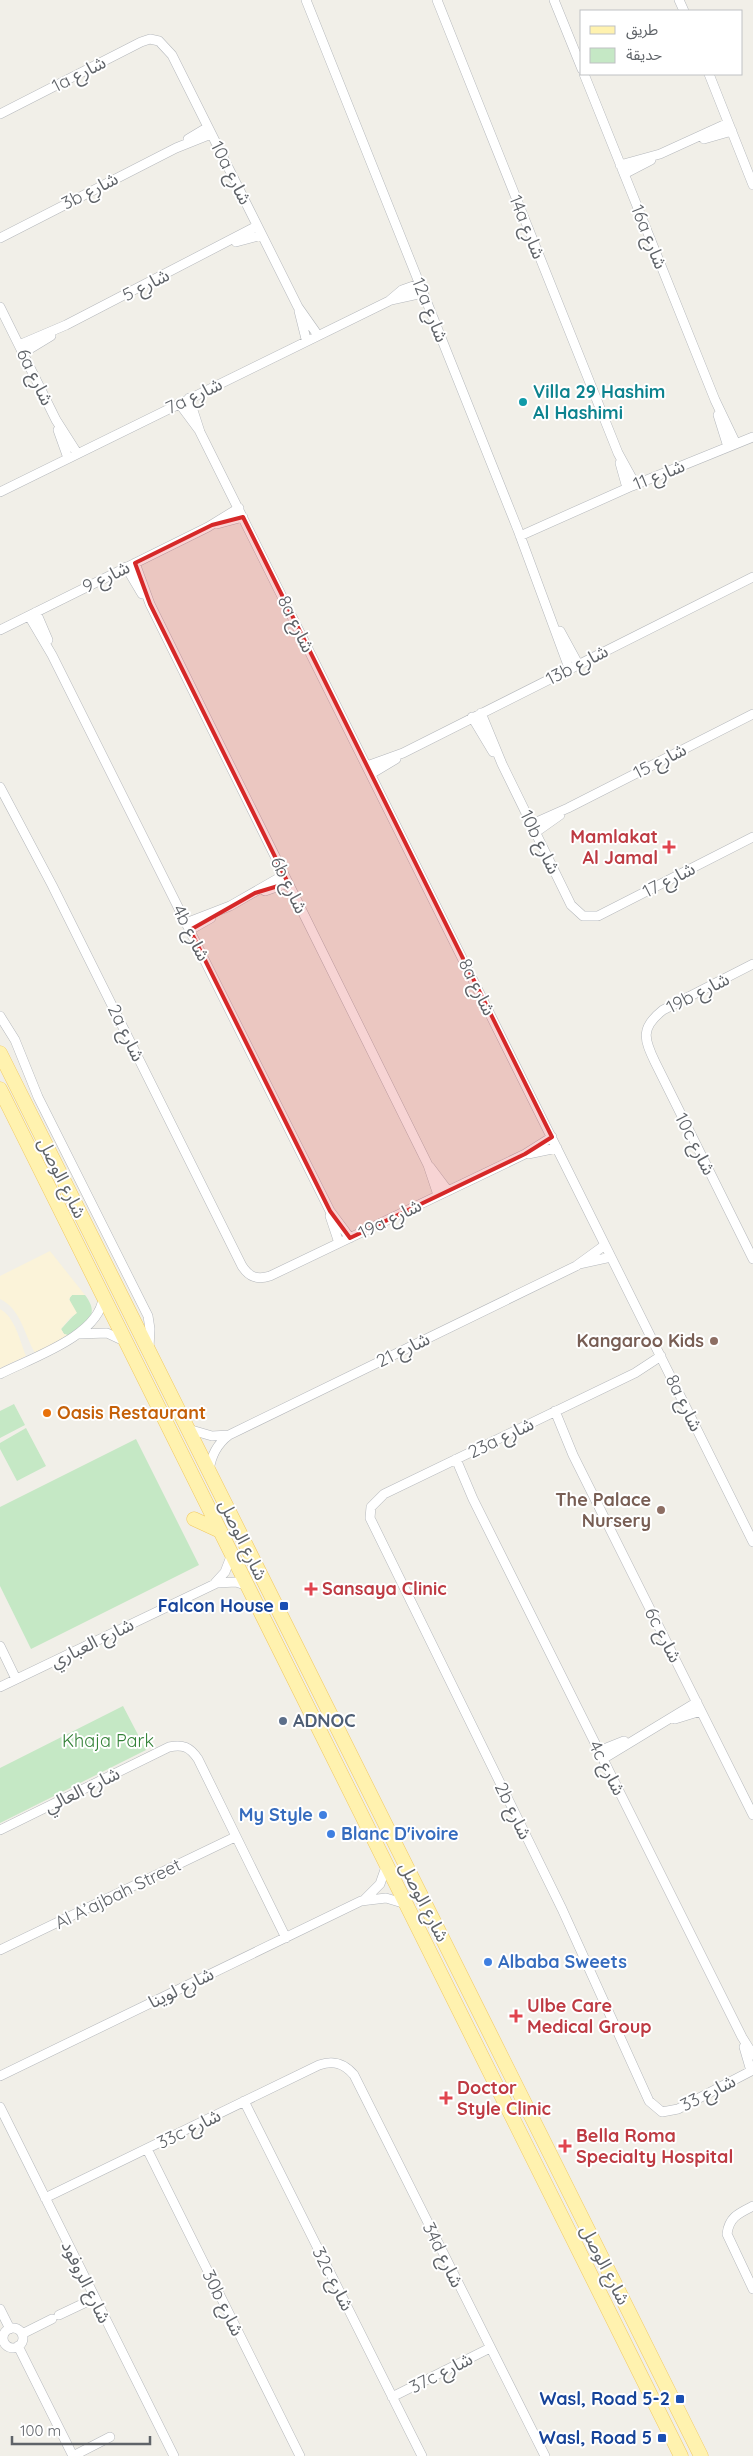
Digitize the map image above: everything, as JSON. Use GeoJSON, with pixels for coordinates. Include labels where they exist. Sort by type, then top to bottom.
{"type":"FeatureCollection","features":[{"type":"Feature","properties":{"kind":"main road","name":"شارع الوصل"},"geometry":{"type":"LineString","coordinates":[[0,1053],[700,2456]]}},
{"type":"Feature","properties":{"kind":"main road","name":"شارع الوصل"},"geometry":{"type":"LineString","coordinates":[[0,1089],[681,2456]]}},
{"type":"Feature","properties":{"kind":"main road"},"geometry":{"type":"LineString","coordinates":[[194,1519],[220,1531]]}},
{"type":"Feature","properties":{"kind":"main road"},"geometry":{"type":"LineString","coordinates":[[372,1834],[382,1836],[386,1827]]}},
{"type":"Feature","properties":{"kind":"main road"},"geometry":{"type":"LineString","coordinates":[[419,1893],[435,1901]]}},
{"type":"Feature","properties":{"kind":"main road"},"geometry":{"type":"LineString","coordinates":[[551,2156],[556,2141]]}},
{"type":"Feature","properties":{"kind":"street","name":"12a شارع"},"geometry":{"type":"LineString","coordinates":[[306,0],[519,533],[569,668]]}},
{"type":"Feature","properties":{"kind":"street","name":"14a شارع"},"geometry":{"type":"LineString","coordinates":[[437,0],[631,486]]}},
{"type":"Feature","properties":{"kind":"street"},"geometry":{"type":"LineString","coordinates":[[554,0],[580,64]]}},
{"type":"Feature","properties":{"kind":"street","name":"1a شارع"},"geometry":{"type":"LineString","coordinates":[[0,114],[141,42],[150,39],[159,41]]}},
{"type":"Feature","properties":{"kind":"street","name":"10a شارع"},"geometry":{"type":"LineString","coordinates":[[159,41],[172,55],[262,235],[298,309],[306,339]]}},
{"type":"Feature","properties":{"kind":"street","name":"16a شارع"},"geometry":{"type":"LineString","coordinates":[[584,75],[732,445]]}},
{"type":"Feature","properties":{"kind":"street"},"geometry":{"type":"LineString","coordinates":[[709,75],[753,185]]}},
{"type":"Feature","properties":{"kind":"street"},"geometry":{"type":"LineString","coordinates":[[622,170],[696,139],[730,128]]}},
{"type":"Feature","properties":{"kind":"street","name":"3b شارع"},"geometry":{"type":"LineString","coordinates":[[2,236],[210,131]]}},
{"type":"Feature","properties":{"kind":"street","name":"شارع 5"},"geometry":{"type":"LineString","coordinates":[[21,349],[226,244],[257,226]]}},
{"type":"Feature","properties":{"kind":"street","name":"شارع 5"},"geometry":{"type":"LineString","coordinates":[[226,244],[262,235]]}},
{"type":"Feature","properties":{"kind":"street","name":"7a شارع"},"geometry":{"type":"LineString","coordinates":[[388,301],[402,290],[419,284]]}},
{"type":"Feature","properties":{"kind":"street","name":"7a شارع"},"geometry":{"type":"LineString","coordinates":[[0,492],[306,339],[388,301],[423,293]]}},
{"type":"Feature","properties":{"kind":"street","name":"6a شارع"},"geometry":{"type":"LineString","coordinates":[[0,307],[56,420],[77,453]]}},
{"type":"Feature","properties":{"kind":"street","name":"10a شارع"},"geometry":{"type":"LineString","coordinates":[[298,309],[317,334]]}},
{"type":"Feature","properties":{"kind":"street","name":"8a شارع"},"geometry":{"type":"LineString","coordinates":[[189,398],[200,432],[753,1542]]}},
{"type":"Feature","properties":{"kind":"street","name":"8a شارع"},"geometry":{"type":"LineString","coordinates":[[179,404],[200,432]]}},
{"type":"Feature","properties":{"kind":"street","name":"6a شارع"},"geometry":{"type":"LineString","coordinates":[[56,420],[68,458]]}},
{"type":"Feature","properties":{"kind":"street","name":"شارع 11"},"geometry":{"type":"LineString","coordinates":[[519,533],[753,436]]}},
{"type":"Feature","properties":{"kind":"street","name":"شارع 9"},"geometry":{"type":"LineString","coordinates":[[0,630],[212,525],[241,513]]}},
{"type":"Feature","properties":{"kind":"street","name":"6b شارع"},"geometry":{"type":"LineString","coordinates":[[130,565],[428,1165],[438,1195]]}},
{"type":"Feature","properties":{"kind":"street","name":"13b شارع"},"geometry":{"type":"LineString","coordinates":[[369,770],[753,577]]}},
{"type":"Feature","properties":{"kind":"street","name":"4b شارع"},"geometry":{"type":"LineString","coordinates":[[32,614],[330,1210],[350,1238]]}},
{"type":"Feature","properties":{"kind":"street","name":"12a شارع"},"geometry":{"type":"LineString","coordinates":[[552,620],[578,664]]}},
{"type":"Feature","properties":{"kind":"street","name":"10b شارع"},"geometry":{"type":"LineString","coordinates":[[481,713],[502,764],[571,905],[583,916]]}},
{"type":"Feature","properties":{"kind":"street","name":"شارع 15"},"geometry":{"type":"LineString","coordinates":[[534,828],[568,808],[753,714]]}},
{"type":"Feature","properties":{"kind":"street","name":"10b شارع"},"geometry":{"type":"LineString","coordinates":[[472,717],[502,764]]}},
{"type":"Feature","properties":{"kind":"street","name":"2a شارع"},"geometry":{"type":"LineString","coordinates":[[0,787],[56,893],[242,1266],[253,1277]]}},
{"type":"Feature","properties":{"kind":"street","name":"شارع 17"},"geometry":{"type":"LineString","coordinates":[[583,916],[598,916],[753,837]]}},
{"type":"Feature","properties":{"kind":"street"},"geometry":{"type":"LineString","coordinates":[[188,927],[286,879]]}},
{"type":"Feature","properties":{"kind":"street","name":"19b شارع"},"geometry":{"type":"LineString","coordinates":[[647,1027],[663,1010],[753,964]]}},
{"type":"Feature","properties":{"kind":"street"},"geometry":{"type":"LineString","coordinates":[[0,1016],[15,1040],[38,1096],[148,1316],[150,1329],[149,1353]]}},
{"type":"Feature","properties":{"kind":"street","name":"10c شارع"},"geometry":{"type":"LineString","coordinates":[[647,1027],[646,1044],[753,1259]]}},
{"type":"Feature","properties":{"kind":"street","name":"19a شارع"},"geometry":{"type":"LineString","coordinates":[[253,1277],[262,1278],[270,1276],[525,1154],[552,1137]]}},
{"type":"Feature","properties":{"kind":"street","name":"19a شارع"},"geometry":{"type":"LineString","coordinates":[[525,1154],[557,1148]]}},
{"type":"Feature","properties":{"kind":"street","name":"6b شارع"},"geometry":{"type":"LineString","coordinates":[[428,1165],[448,1190]]}},
{"type":"Feature","properties":{"kind":"street","name":"4b شارع"},"geometry":{"type":"LineString","coordinates":[[330,1210],[339,1243]]}},
{"type":"Feature","properties":{"kind":"street","name":"شارع 21"},"geometry":{"type":"LineString","coordinates":[[188,1429],[212,1436],[229,1435],[577,1265],[605,1245]]}},
{"type":"Feature","properties":{"kind":"street","name":"شارع 21"},"geometry":{"type":"LineString","coordinates":[[577,1265],[611,1257]]}},
{"type":"Feature","properties":{"kind":"street"},"geometry":{"type":"LineString","coordinates":[[0,1374],[79,1334],[96,1319],[104,1295]]}},
{"type":"Feature","properties":{"kind":"street"},"geometry":{"type":"LineString","coordinates":[[79,1334],[107,1333],[126,1343]]}},
{"type":"Feature","properties":{"kind":"street","name":"23a شارع"},"geometry":{"type":"LineString","coordinates":[[371,1507],[384,1494],[663,1360]]}},
{"type":"Feature","properties":{"kind":"street","name":"6c شارع"},"geometry":{"type":"LineString","coordinates":[[552,1413],[753,1815]]}},
{"type":"Feature","properties":{"kind":"street","name":"شارع 21"},"geometry":{"type":"LineString","coordinates":[[209,1471],[213,1454],[229,1435]]}},
{"type":"Feature","properties":{"kind":"street","name":"4c شارع"},"geometry":{"type":"LineString","coordinates":[[453,1461],[753,2056]]}},
{"type":"Feature","properties":{"kind":"street","name":"2b شارع"},"geometry":{"type":"LineString","coordinates":[[371,1507],[370,1518],[374,1529],[562,1909],[636,2077],[649,2101],[662,2112]]}},
{"type":"Feature","properties":{"kind":"street","name":"شارع العباري"},"geometry":{"type":"LineString","coordinates":[[211,1586],[225,1572],[232,1554]]}},
{"type":"Feature","properties":{"kind":"street","name":"شارع العباري"},"geometry":{"type":"LineString","coordinates":[[0,1687],[211,1586],[230,1581],[248,1587]]}},
{"type":"Feature","properties":{"kind":"street"},"geometry":{"type":"LineString","coordinates":[[0,1646],[16,1679]]}},
{"type":"Feature","properties":{"kind":"street"},"geometry":{"type":"LineString","coordinates":[[601,1755],[668,1721],[696,1702]]}},
{"type":"Feature","properties":{"kind":"street"},"geometry":{"type":"LineString","coordinates":[[668,1721],[701,1711]]}},
{"type":"Feature","properties":{"kind":"street","name":"شارع العالي"},"geometry":{"type":"LineString","coordinates":[[0,1830],[161,1750],[179,1745],[187,1747],[198,1759],[286,1938]]}},
{"type":"Feature","properties":{"kind":"street","name":"Al A’ajbah Street"},"geometry":{"type":"LineString","coordinates":[[0,1950],[235,1837]]}},
{"type":"Feature","properties":{"kind":"street","name":"شارع لوينا"},"geometry":{"type":"LineString","coordinates":[[361,1902],[380,1884],[387,1864]]}},
{"type":"Feature","properties":{"kind":"street","name":"شارع لوينا"},"geometry":{"type":"LineString","coordinates":[[0,2076],[361,1902],[386,1898],[406,1904]]}},
{"type":"Feature","properties":{"kind":"street","name":"4c شارع"},"geometry":{"type":"LineString","coordinates":[[742,2037],[752,2071]]}},
{"type":"Feature","properties":{"kind":"street","name":"33c شارع"},"geometry":{"type":"LineString","coordinates":[[45,2198],[319,2065],[333,2062]]}},
{"type":"Feature","properties":{"kind":"street","name":"34d شارع"},"geometry":{"type":"LineString","coordinates":[[333,2062],[348,2069],[354,2075],[545,2456]]}},
{"type":"Feature","properties":{"kind":"street","name":"شارع 33"},"geometry":{"type":"LineString","coordinates":[[662,2112],[678,2109],[752,2071]]}},
{"type":"Feature","properties":{"kind":"street","name":"32c شارع"},"geometry":{"type":"LineString","coordinates":[[244,2101],[422,2456]]}},
{"type":"Feature","properties":{"kind":"street","name":"شارع الروفود"},"geometry":{"type":"LineString","coordinates":[[0,2107],[174,2456]]}},
{"type":"Feature","properties":{"kind":"street","name":"30b شارع"},"geometry":{"type":"LineString","coordinates":[[147,2149],[300,2456]]}},
{"type":"Feature","properties":{"kind":"street"},"geometry":{"type":"LineString","coordinates":[[753,2206],[734,2216],[728,2224],[727,2234],[753,2289]]}},
{"type":"Feature","properties":{"kind":"street"},"geometry":{"type":"LineString","coordinates":[[22,2334],[95,2298]]}},
{"type":"Feature","properties":{"kind":"street"},"geometry":{"type":"LineString","coordinates":[[0,2309],[10,2329]]}},
{"type":"Feature","properties":{"kind":"street"},"geometry":{"type":"LineString","coordinates":[[16,2328],[22,2334],[23,2339],[18,2346],[11,2347],[3,2344],[4,2334],[10,2329],[16,2328]]}},
{"type":"Feature","properties":{"kind":"street"},"geometry":{"type":"LineString","coordinates":[[18,2346],[73,2456],[110,2437]]}},
{"type":"Feature","properties":{"kind":"street","name":"37c شارع"},"geometry":{"type":"LineString","coordinates":[[392,2397],[490,2348]]}},
{"type":"Feature","properties":{"kind":"highlighted area"},"geometry":{"type":"Polygon","coordinates":[[[243,517],[552,1137],[525,1154],[350,1238],[330,1211],[190,930],[255,893],[288,883],[150,604],[135,563],[212,525],[243,517]]]}},
{"type":"Feature","properties":{"kind":"green space"},"geometry":{"type":"Polygon","coordinates":[[[72,1295],[85,1295],[90,1302],[92,1314],[86,1323],[71,1336],[64,1334],[61,1329],[76,1313],[69,1302],[72,1295]]]}},
{"type":"Feature","properties":{"kind":"green space"},"geometry":{"type":"Polygon","coordinates":[[[14,1404],[25,1425],[0,1438],[0,1411],[14,1404]]]}},
{"type":"Feature","properties":{"kind":"green space"},"geometry":{"type":"Polygon","coordinates":[[[26,1428],[46,1466],[17,1481],[0,1449],[0,1443],[26,1428]]]}},
{"type":"Feature","properties":{"kind":"green space"},"geometry":{"type":"Polygon","coordinates":[[[136,1439],[199,1565],[31,1649],[0,1586],[0,1507],[136,1439]]]}},
{"type":"Feature","properties":{"kind":"green space","name":"Khaja Park"},"geometry":{"type":"Polygon","coordinates":[[[123,1706],[146,1750],[0,1823],[0,1768],[123,1706]]]}},
{"type":"Feature","properties":{"kind":"sand"},"geometry":{"type":"Polygon","coordinates":[[[50,1251],[85,1295],[72,1295],[69,1299],[77,1313],[61,1329],[64,1334],[71,1336],[35,1353],[17,1315],[7,1303],[0,1299],[0,1276],[50,1251]]]}},
{"type":"Feature","properties":{"kind":"sand"},"geometry":{"type":"Polygon","coordinates":[[[0,1309],[13,1323],[26,1356],[0,1368],[0,1309]]]}},
{"type":"Feature","properties":{"kind":"place","name":"Villa 29 Hashim Al Hashimi"},"geometry":{"type":"Point","coordinates":[523,402]}},
{"type":"Feature","properties":{"kind":"place","name":"Mamlakat Al Jamal"},"geometry":{"type":"Point","coordinates":[669,847]}},
{"type":"Feature","properties":{"kind":"place","name":"Kangaroo Kids"},"geometry":{"type":"Point","coordinates":[714,1341]}},
{"type":"Feature","properties":{"kind":"place","name":"Oasis Restaurant"},"geometry":{"type":"Point","coordinates":[47,1413]}},
{"type":"Feature","properties":{"kind":"place","name":"The Palace Nursery"},"geometry":{"type":"Point","coordinates":[661,1510]}},
{"type":"Feature","properties":{"kind":"place","name":"Sansaya Clinic"},"geometry":{"type":"Point","coordinates":[311,1589]}},
{"type":"Feature","properties":{"kind":"place","name":"Falcon House"},"geometry":{"type":"Point","coordinates":[284,1606]}},
{"type":"Feature","properties":{"kind":"place","name":"ADNOC"},"geometry":{"type":"Point","coordinates":[283,1721]}},
{"type":"Feature","properties":{"kind":"place","name":"My Style"},"geometry":{"type":"Point","coordinates":[323,1815]}},
{"type":"Feature","properties":{"kind":"place","name":"Blanc D'ivoire"},"geometry":{"type":"Point","coordinates":[331,1834]}},
{"type":"Feature","properties":{"kind":"place","name":"Albaba Sweets"},"geometry":{"type":"Point","coordinates":[488,1962]}},
{"type":"Feature","properties":{"kind":"place","name":"Ulbe Care Medical Group"},"geometry":{"type":"Point","coordinates":[516,2016]}},
{"type":"Feature","properties":{"kind":"place","name":"Doctor Style Clinic"},"geometry":{"type":"Point","coordinates":[446,2098]}},
{"type":"Feature","properties":{"kind":"place","name":"Bella Roma Specialty Hospital"},"geometry":{"type":"Point","coordinates":[565,2146]}},
{"type":"Feature","properties":{"kind":"place","name":"Wasl, Road 5-2"},"geometry":{"type":"Point","coordinates":[680,2399]}},
{"type":"Feature","properties":{"kind":"place","name":"Wasl, Road 5"},"geometry":{"type":"Point","coordinates":[662,2438]}}]}
